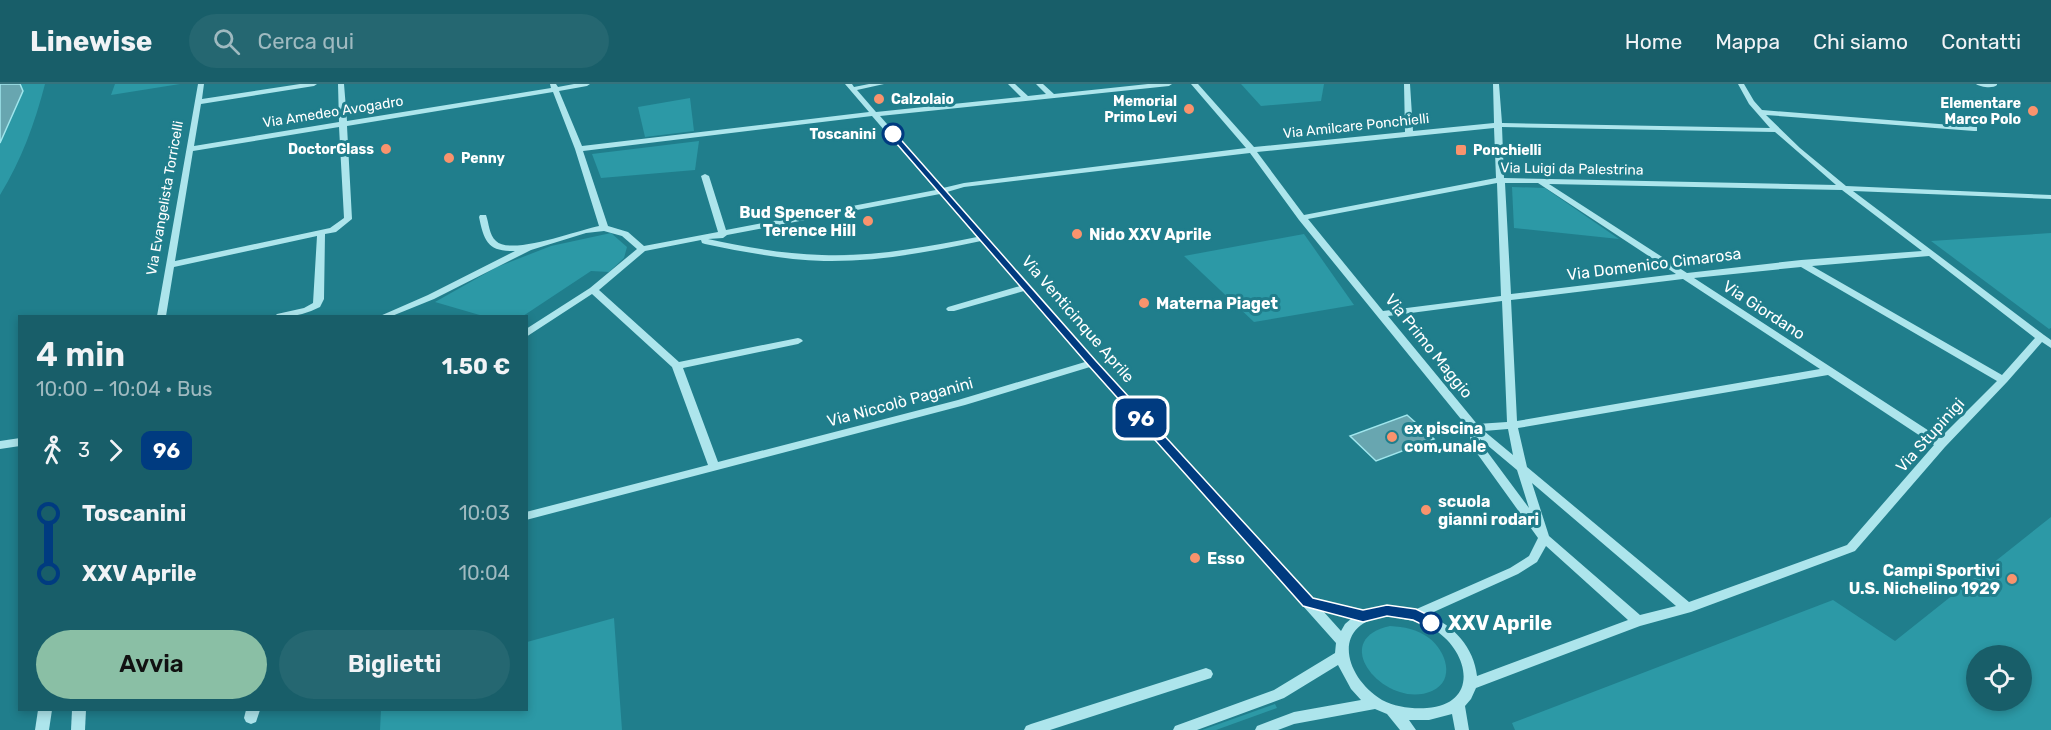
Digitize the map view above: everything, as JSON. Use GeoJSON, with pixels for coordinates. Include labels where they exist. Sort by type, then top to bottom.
{"type":"FeatureCollection","features":[{"type":"Feature","properties":{"kind":"street","name":"Via Evangelista Torricelli"},"geometry":{"type":"LineString","coordinates":[[160,315],[171,265],[201,84]]}},
{"type":"Feature","properties":{"kind":"street"},"geometry":{"type":"LineString","coordinates":[[198,102],[315,84]]}},
{"type":"Feature","properties":{"kind":"street"},"geometry":{"type":"LineString","coordinates":[[171,265],[321,234],[342,225],[348,219],[341,84]]}},
{"type":"Feature","properties":{"kind":"street","name":"Via Amedeo Avogadro"},"geometry":{"type":"LineString","coordinates":[[190,149],[554,87],[587,84]]}},
{"type":"Feature","properties":{"kind":"street"},"geometry":{"type":"LineString","coordinates":[[850,86],[881,84]]}},
{"type":"Feature","properties":{"kind":"street"},"geometry":{"type":"LineString","coordinates":[[1011,84],[1026,98]]}},
{"type":"Feature","properties":{"kind":"street"},"geometry":{"type":"LineString","coordinates":[[1039,84],[1051,95]]}},
{"type":"Feature","properties":{"kind":"street"},"geometry":{"type":"LineString","coordinates":[[579,149],[874,114],[1169,84]]}},
{"type":"Feature","properties":{"kind":"street","name":"Via Primo Maggio"},"geometry":{"type":"LineString","coordinates":[[1194,84],[1252,150],[1302,218],[1474,428],[1475,442],[1544,538],[1638,621]]}},
{"type":"Feature","properties":{"kind":"street"},"geometry":{"type":"LineString","coordinates":[[1407,84],[1409,134]]}},
{"type":"Feature","properties":{"kind":"street"},"geometry":{"type":"LineString","coordinates":[[1416,615],[1514,572],[1533,559],[1544,538],[1522,470],[1512,425],[1496,84]]}},
{"type":"Feature","properties":{"kind":"street"},"geometry":{"type":"LineString","coordinates":[[1741,84],[1760,112],[1776,130],[1846,188],[1931,253],[2046,336],[2051,345]]}},
{"type":"Feature","properties":{"kind":"street"},"geometry":{"type":"LineString","coordinates":[[1979,84],[1994,85]]}},
{"type":"Feature","properties":{"kind":"street","name":"Via Venticinque Aprile"},"geometry":{"type":"LineString","coordinates":[[850,86],[1092,363],[1308,602],[1341,648]]}},
{"type":"Feature","properties":{"kind":"street"},"geometry":{"type":"LineString","coordinates":[[554,87],[579,149],[604,228]]}},
{"type":"Feature","properties":{"kind":"street"},"geometry":{"type":"LineString","coordinates":[[1760,112],[1974,129]]}},
{"type":"Feature","properties":{"kind":"street","name":"Via Amilcare Ponchielli"},"geometry":{"type":"LineString","coordinates":[[642,249],[699,240],[926,195],[964,185],[1252,150],[1498,125],[1776,130]]}},
{"type":"Feature","properties":{"kind":"street"},"geometry":{"type":"LineString","coordinates":[[705,176],[723,235]]}},
{"type":"Feature","properties":{"kind":"street","name":"Via Luigi da Palestrina"},"geometry":{"type":"LineString","coordinates":[[1302,218],[1500,180],[1846,188],[2051,197]]}},
{"type":"Feature","properties":{"kind":"street","name":"Via Giordano"},"geometry":{"type":"LineString","coordinates":[[1540,181],[1941,444]]}},
{"type":"Feature","properties":{"kind":"street"},"geometry":{"type":"LineString","coordinates":[[483,217],[487,240],[494,246],[509,249],[528,248],[604,228],[625,234],[642,249],[593,290],[528,333]]}},
{"type":"Feature","properties":{"kind":"street"},"geometry":{"type":"LineString","coordinates":[[284,315],[307,310],[316,305],[319,299],[321,234]]}},
{"type":"Feature","properties":{"kind":"street"},"geometry":{"type":"LineString","coordinates":[[699,240],[782,254],[823,258],[884,255],[984,238]]}},
{"type":"Feature","properties":{"kind":"street"},"geometry":{"type":"LineString","coordinates":[[387,315],[431,297],[528,248]]}},
{"type":"Feature","properties":{"kind":"street","name":"Via Domenico Cimarosa"},"geometry":{"type":"LineString","coordinates":[[1382,315],[1683,275],[1800,262],[1931,253]]}},
{"type":"Feature","properties":{"kind":"street"},"geometry":{"type":"LineString","coordinates":[[1800,262],[2003,380]]}},
{"type":"Feature","properties":{"kind":"street"},"geometry":{"type":"LineString","coordinates":[[951,309],[1027,287]]}},
{"type":"Feature","properties":{"kind":"street"},"geometry":{"type":"LineString","coordinates":[[593,290],[677,366],[715,468]]}},
{"type":"Feature","properties":{"kind":"street","name":"Via Stupinigi"},"geometry":{"type":"LineString","coordinates":[[1471,684],[1638,621],[1687,608],[1851,549],[1941,444],[2046,336]]}},
{"type":"Feature","properties":{"kind":"street"},"geometry":{"type":"LineString","coordinates":[[677,366],[798,341]]}},
{"type":"Feature","properties":{"kind":"street","name":"Via Niccolò Paganini"},"geometry":{"type":"LineString","coordinates":[[528,515],[961,403],[1092,363]]}},
{"type":"Feature","properties":{"kind":"street"},"geometry":{"type":"LineString","coordinates":[[1474,428],[1512,425],[1830,371]]}},
{"type":"Feature","properties":{"kind":"street"},"geometry":{"type":"LineString","coordinates":[[1474,428],[1687,608]]}},
{"type":"Feature","properties":{"kind":"street"},"geometry":{"type":"LineString","coordinates":[[0,445],[18,442]]}},
{"type":"Feature","properties":{"kind":"street"},"geometry":{"type":"LineString","coordinates":[[1308,602],[1363,616]]}},
{"type":"Feature","properties":{"kind":"street"},"geometry":{"type":"LineString","coordinates":[[1180,730],[1279,694],[1341,648],[1349,627],[1363,616],[1387,610],[1416,615],[1447,631],[1467,657],[1471,684],[1458,706],[1430,716],[1391,709],[1377,703],[1352,682],[1341,648]]}},
{"type":"Feature","properties":{"kind":"street"},"geometry":{"type":"LineString","coordinates":[[1031,730],[1206,674]]}},
{"type":"Feature","properties":{"kind":"street"},"geometry":{"type":"LineString","coordinates":[[1262,730],[1294,718],[1377,703]]}},
{"type":"Feature","properties":{"kind":"street"},"geometry":{"type":"LineString","coordinates":[[1458,706],[1462,730]]}},
{"type":"Feature","properties":{"kind":"street"},"geometry":{"type":"LineString","coordinates":[[1391,709],[1409,730]]}},
{"type":"Feature","properties":{"kind":"street"},"geometry":{"type":"LineString","coordinates":[[42,730],[45,711]]}},
{"type":"Feature","properties":{"kind":"street"},"geometry":{"type":"LineString","coordinates":[[78,730],[79,711]]}},
{"type":"Feature","properties":{"kind":"green space"},"geometry":{"type":"Polygon","coordinates":[[[20,84],[45,84],[27,141],[0,195],[0,143],[23,91],[20,84]]]}},
{"type":"Feature","properties":{"kind":"green space"},"geometry":{"type":"Polygon","coordinates":[[[115,84],[180,84],[111,95],[115,84]]]}},
{"type":"Feature","properties":{"kind":"green space"},"geometry":{"type":"Polygon","coordinates":[[[1241,84],[1324,84],[1321,101],[1261,106],[1241,84]]]}},
{"type":"Feature","properties":{"kind":"green space"},"geometry":{"type":"Polygon","coordinates":[[[690,98],[694,131],[645,137],[638,107],[690,98]]]}},
{"type":"Feature","properties":{"kind":"green space"},"geometry":{"type":"Polygon","coordinates":[[[699,141],[695,170],[601,178],[592,154],[699,141]]]}},
{"type":"Feature","properties":{"kind":"green space"},"geometry":{"type":"Polygon","coordinates":[[[1512,187],[1545,188],[1619,239],[1514,228],[1512,187]]]}},
{"type":"Feature","properties":{"kind":"green space"},"geometry":{"type":"Polygon","coordinates":[[[611,233],[627,247],[624,258],[609,272],[591,271],[525,315],[480,315],[435,302],[497,267],[551,246],[611,233]]]}},
{"type":"Feature","properties":{"kind":"green space"},"geometry":{"type":"Polygon","coordinates":[[[2051,233],[2051,328],[2049,329],[1931,241],[2051,233]]]}},
{"type":"Feature","properties":{"kind":"green space"},"geometry":{"type":"Polygon","coordinates":[[[1304,234],[1354,305],[1254,322],[1184,256],[1304,234]]]}},
{"type":"Feature","properties":{"kind":"green space"},"geometry":{"type":"Polygon","coordinates":[[[2051,517],[2051,730],[1515,730],[1512,723],[1833,600],[1895,641],[2051,517]]]}},
{"type":"Feature","properties":{"kind":"green space"},"geometry":{"type":"Polygon","coordinates":[[[614,618],[622,730],[380,730],[381,711],[528,711],[528,642],[614,618]]]}},
{"type":"Feature","properties":{"kind":"green space"},"geometry":{"type":"Polygon","coordinates":[[[1390,626],[1405,628],[1424,635],[1440,650],[1446,665],[1446,673],[1439,686],[1432,691],[1415,695],[1397,691],[1382,683],[1370,671],[1363,658],[1363,645],[1371,634],[1390,626]]]}},
{"type":"Feature","properties":{"kind":"green space"},"geometry":{"type":"Polygon","coordinates":[[[1275,704],[1277,708],[1216,730],[1202,730],[1275,704]]]}},
{"type":"Feature","properties":{"kind":"water"},"geometry":{"type":"Polygon","coordinates":[[[0,84],[20,84],[23,91],[0,143],[0,84]]]}},
{"type":"Feature","properties":{"kind":"water","name":"ex piscina com,unale"},"geometry":{"type":"Polygon","coordinates":[[[1407,415],[1434,439],[1376,461],[1350,436],[1407,415]]]}},
{"type":"Feature","properties":{"kind":"bus line","name":"96"},"geometry":{"type":"LineString","coordinates":[[893,134],[1092,363],[1308,602],[1363,616],[1387,610],[1416,615],[1431,623]]}},
{"type":"Feature","properties":{"kind":"place","name":"Calzolaio"},"geometry":{"type":"Point","coordinates":[879,99]}},
{"type":"Feature","properties":{"kind":"place","name":"Memorial Primo Levi"},"geometry":{"type":"Point","coordinates":[1189,109]}},
{"type":"Feature","properties":{"kind":"place","name":"Elementare Marco Polo"},"geometry":{"type":"Point","coordinates":[2033,111]}},
{"type":"Feature","properties":{"kind":"place","name":"Toscanini"},"geometry":{"type":"Point","coordinates":[893,134]}},
{"type":"Feature","properties":{"kind":"place","name":"DoctorGlass"},"geometry":{"type":"Point","coordinates":[386,149]}},
{"type":"Feature","properties":{"kind":"place","name":"Ponchielli"},"geometry":{"type":"Point","coordinates":[1461,150]}},
{"type":"Feature","properties":{"kind":"place","name":"Penny"},"geometry":{"type":"Point","coordinates":[449,158]}},
{"type":"Feature","properties":{"kind":"place","name":"Bud Spencer & Terence Hill"},"geometry":{"type":"Point","coordinates":[868,221]}},
{"type":"Feature","properties":{"kind":"place","name":"Nido XXV Aprile"},"geometry":{"type":"Point","coordinates":[1077,234]}},
{"type":"Feature","properties":{"kind":"place","name":"Materna Piaget"},"geometry":{"type":"Point","coordinates":[1144,303]}},
{"type":"Feature","properties":{"kind":"place","name":"ex piscina com,unale"},"geometry":{"type":"Point","coordinates":[1392,437]}},
{"type":"Feature","properties":{"kind":"place","name":"scuola gianni rodari"},"geometry":{"type":"Point","coordinates":[1426,510]}},
{"type":"Feature","properties":{"kind":"place","name":"Esso"},"geometry":{"type":"Point","coordinates":[1195,558]}},
{"type":"Feature","properties":{"kind":"place","name":"Campi Sportivi U.S. Nichelino 1929"},"geometry":{"type":"Point","coordinates":[2012,579]}},
{"type":"Feature","properties":{"kind":"place","name":"XXV Aprile"},"geometry":{"type":"Point","coordinates":[1431,623]}}]}
